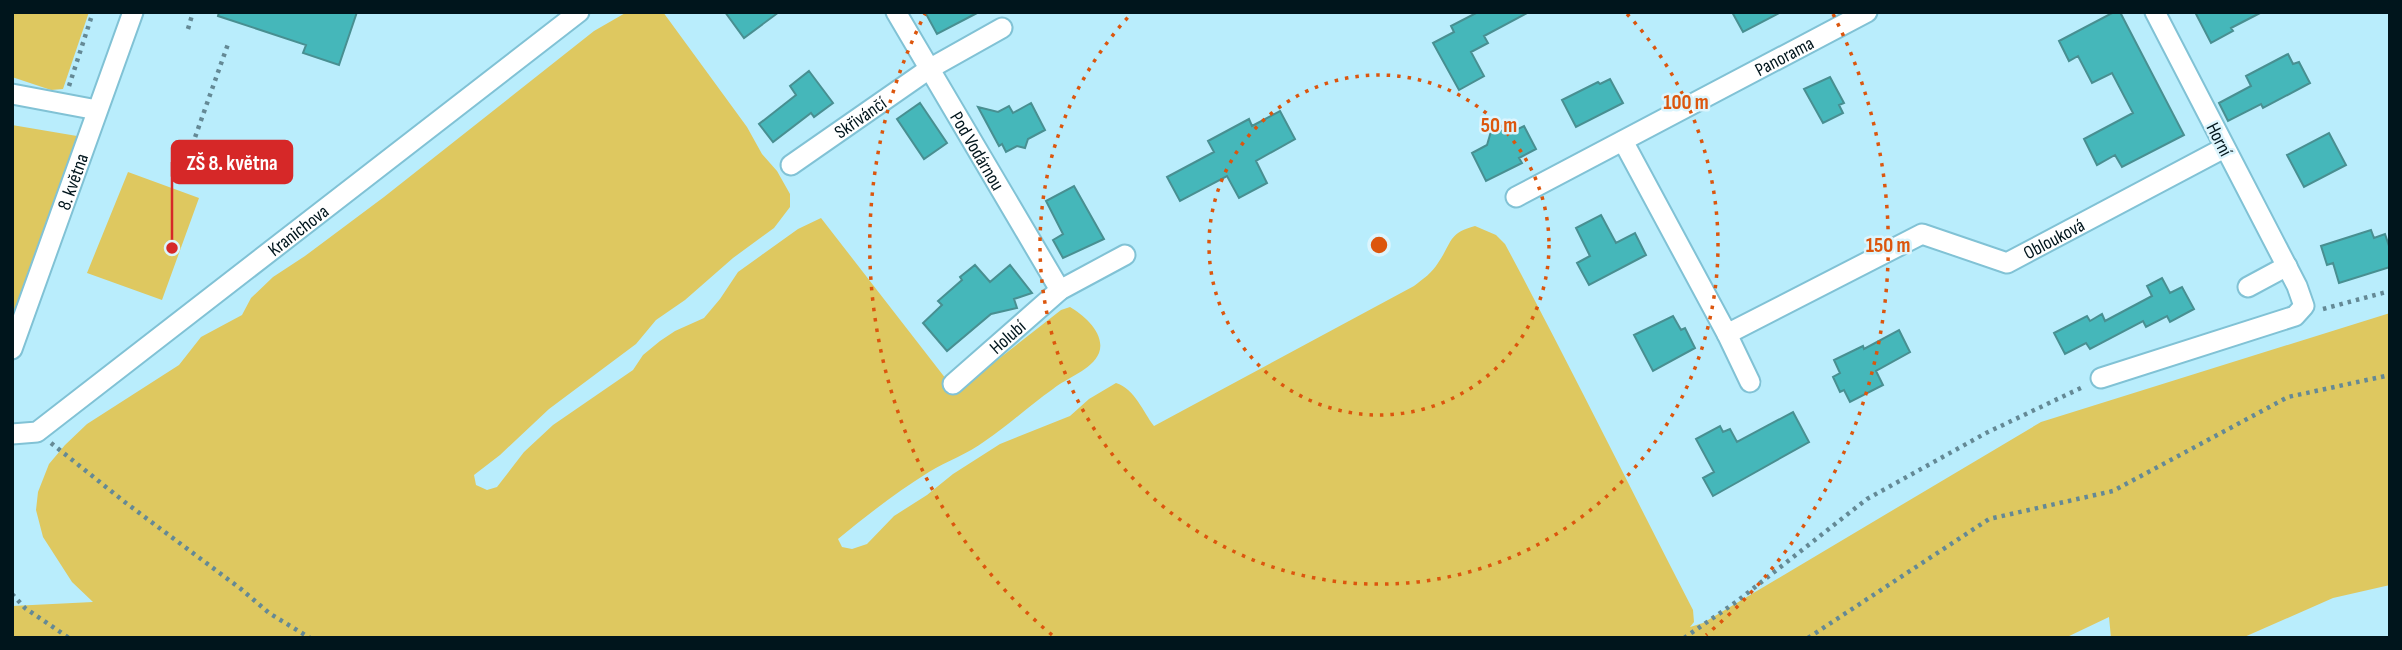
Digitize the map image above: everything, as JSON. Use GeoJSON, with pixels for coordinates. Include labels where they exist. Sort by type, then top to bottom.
{"type":"FeatureCollection","features":[{"type":"Feature","properties":{"kind":"street","name":"8. května"},"geometry":{"type":"LineString","coordinates":[[12,349],[133,12]]}},
{"type":"Feature","properties":{"kind":"street","name":"Kranichova"},"geometry":{"type":"LineString","coordinates":[[37,432],[579,12]]}},
{"type":"Feature","properties":{"kind":"street","name":"Pod Vodárnou"},"geometry":{"type":"LineString","coordinates":[[896,12],[1060,290]]}},
{"type":"Feature","properties":{"kind":"street","name":"Panorama"},"geometry":{"type":"LineString","coordinates":[[1516,197],[1867,12]]}},
{"type":"Feature","properties":{"kind":"street","name":"Horní"},"geometry":{"type":"LineString","coordinates":[[2155,12],[2302,296],[2304,306],[2295,316]]}},
{"type":"Feature","properties":{"kind":"street","name":"Skřivánčí"},"geometry":{"type":"LineString","coordinates":[[791,165],[929,69],[1002,28]]}},
{"type":"Feature","properties":{"kind":"street"},"geometry":{"type":"LineString","coordinates":[[12,94],[97,110]]}},
{"type":"Feature","properties":{"kind":"street"},"geometry":{"type":"LineString","coordinates":[[1623,141],[1750,382]]}},
{"type":"Feature","properties":{"kind":"street","name":"Oblouková"},"geometry":{"type":"LineString","coordinates":[[1727,334],[1922,234],[2007,263],[2224,148]]}},
{"type":"Feature","properties":{"kind":"street","name":"Holubí"},"geometry":{"type":"LineString","coordinates":[[953,384],[1060,290],[1125,255]]}},
{"type":"Feature","properties":{"kind":"street"},"geometry":{"type":"LineString","coordinates":[[2248,287],[2287,266]]}},
{"type":"Feature","properties":{"kind":"street"},"geometry":{"type":"LineString","coordinates":[[2101,379],[2295,316]]}},
{"type":"Feature","properties":{"kind":"street"},"geometry":{"type":"LineString","coordinates":[[12,434],[37,432]]}},
{"type":"Feature","properties":{"kind":"path"},"geometry":{"type":"LineString","coordinates":[[64,103],[93,12]]}},
{"type":"Feature","properties":{"kind":"path"},"geometry":{"type":"LineString","coordinates":[[187,29],[193,12]]}},
{"type":"Feature","properties":{"kind":"path"},"geometry":{"type":"LineString","coordinates":[[181,177],[228,44]]}},
{"type":"Feature","properties":{"kind":"path"},"geometry":{"type":"LineString","coordinates":[[2295,316],[2390,291]]}},
{"type":"Feature","properties":{"kind":"path"},"geometry":{"type":"LineString","coordinates":[[1808,638],[1989,519],[2113,491],[2288,397],[2390,375]]}},
{"type":"Feature","properties":{"kind":"path"},"geometry":{"type":"LineString","coordinates":[[1684,638],[1867,499],[1986,433],[2101,379]]}},
{"type":"Feature","properties":{"kind":"path"},"geometry":{"type":"LineString","coordinates":[[37,432],[269,612],[310,638]]}},
{"type":"Feature","properties":{"kind":"path"},"geometry":{"type":"LineString","coordinates":[[12,594],[25,608],[69,638]]}},
{"type":"Feature","properties":{"kind":"shaded area"},"geometry":{"type":"Polygon","coordinates":[[[12,12],[89,12],[63,89],[51,90],[12,77],[12,12]]]}},
{"type":"Feature","properties":{"kind":"shaded area"},"geometry":{"type":"Polygon","coordinates":[[[627,12],[663,12],[747,127],[762,154],[777,171],[790,194],[790,207],[774,228],[656,320],[636,344],[549,409],[500,455],[474,475],[476,485],[487,490],[497,487],[524,452],[553,425],[633,370],[643,355],[660,341],[704,318],[738,272],[798,229],[821,218],[946,379],[959,390],[1061,310],[1070,307],[1097,332],[1100,346],[1096,359],[1085,369],[1058,385],[978,446],[905,488],[838,539],[842,547],[852,549],[867,544],[894,516],[1000,444],[1070,416],[1089,399],[1116,383],[1128,390],[1154,426],[1414,286],[1433,270],[1455,236],[1475,226],[1496,235],[1505,244],[1693,610],[1694,622],[1690,627],[1703,623],[2041,422],[2390,313],[2390,585],[2333,598],[2242,638],[2111,638],[2109,617],[2065,638],[12,638],[12,606],[93,602],[72,582],[43,537],[36,510],[38,492],[49,464],[65,445],[87,424],[179,365],[201,337],[242,315],[251,298],[273,277],[384,197],[594,31],[627,12]]]}},
{"type":"Feature","properties":{"kind":"shaded area"},"geometry":{"type":"Polygon","coordinates":[[[12,125],[77,136],[12,317],[12,125]]]}},
{"type":"Feature","properties":{"kind":"shaded area"},"geometry":{"type":"Polygon","coordinates":[[[128,172],[199,198],[162,300],[87,273],[128,172]]]}},
{"type":"Feature","properties":{"kind":"building"},"geometry":{"type":"Polygon","coordinates":[[[219,12],[357,12],[339,65],[303,53],[306,45],[218,16],[219,12]]]}},
{"type":"Feature","properties":{"kind":"building"},"geometry":{"type":"Polygon","coordinates":[[[725,12],[779,12],[744,38],[725,12]]]}},
{"type":"Feature","properties":{"kind":"building"},"geometry":{"type":"Polygon","coordinates":[[[925,12],[979,12],[937,34],[925,12]]]}},
{"type":"Feature","properties":{"kind":"building"},"geometry":{"type":"Polygon","coordinates":[[[1478,12],[1529,12],[1484,36],[1488,43],[1471,52],[1484,76],[1459,90],[1433,43],[1454,32],[1451,26],[1478,12]]]}},
{"type":"Feature","properties":{"kind":"building"},"geometry":{"type":"Polygon","coordinates":[[[1732,12],[1781,12],[1743,32],[1732,12]]]}},
{"type":"Feature","properties":{"kind":"building"},"geometry":{"type":"Polygon","coordinates":[[[2114,12],[2120,12],[2184,135],[2122,167],[2115,155],[2097,165],[2084,139],[2133,113],[2112,73],[2092,83],[2078,56],[2069,61],[2059,41],[2114,12]]]}},
{"type":"Feature","properties":{"kind":"building"},"geometry":{"type":"Polygon","coordinates":[[[2195,12],[2262,12],[2231,28],[2233,31],[2211,43],[2195,12]]]}},
{"type":"Feature","properties":{"kind":"building"},"geometry":{"type":"Polygon","coordinates":[[[2288,54],[2293,64],[2299,62],[2310,83],[2263,108],[2261,104],[2228,121],[2219,103],[2251,86],[2246,76],[2288,54]]]}},
{"type":"Feature","properties":{"kind":"building"},"geometry":{"type":"Polygon","coordinates":[[[809,71],[833,103],[814,117],[811,113],[773,142],[759,124],[796,95],[790,86],[809,71]]]}},
{"type":"Feature","properties":{"kind":"building"},"geometry":{"type":"Polygon","coordinates":[[[1830,77],[1844,103],[1839,105],[1843,113],[1823,123],[1804,89],[1830,77]]]}},
{"type":"Feature","properties":{"kind":"building"},"geometry":{"type":"Polygon","coordinates":[[[1610,79],[1623,103],[1576,127],[1562,100],[1610,79]]]}},
{"type":"Feature","properties":{"kind":"building"},"geometry":{"type":"Polygon","coordinates":[[[920,103],[947,143],[924,159],[897,119],[920,103]]]}},
{"type":"Feature","properties":{"kind":"building"},"geometry":{"type":"Polygon","coordinates":[[[1031,103],[1045,130],[1028,139],[1025,148],[1017,146],[1006,152],[1002,144],[999,146],[978,107],[998,112],[1009,106],[1013,113],[1031,103]]]}},
{"type":"Feature","properties":{"kind":"building"},"geometry":{"type":"Polygon","coordinates":[[[1280,111],[1295,139],[1256,161],[1267,183],[1239,198],[1227,176],[1180,201],[1167,177],[1214,152],[1208,141],[1249,119],[1252,126],[1280,111]]]}},
{"type":"Feature","properties":{"kind":"building"},"geometry":{"type":"Polygon","coordinates":[[[1524,126],[1536,149],[1519,158],[1522,163],[1486,181],[1472,153],[1487,145],[1492,128],[1510,133],[1524,126]]]}},
{"type":"Feature","properties":{"kind":"building"},"geometry":{"type":"Polygon","coordinates":[[[2329,133],[2346,165],[2304,187],[2287,155],[2329,133]]]}},
{"type":"Feature","properties":{"kind":"building"},"geometry":{"type":"Polygon","coordinates":[[[1074,186],[1104,239],[1063,258],[1053,240],[1063,234],[1046,201],[1074,186]]]}},
{"type":"Feature","properties":{"kind":"building"},"geometry":{"type":"Polygon","coordinates":[[[1601,215],[1616,243],[1635,233],[1646,255],[1589,285],[1577,263],[1590,256],[1576,228],[1601,215]]]}},
{"type":"Feature","properties":{"kind":"building"},"geometry":{"type":"Polygon","coordinates":[[[2371,230],[2374,238],[2385,234],[2390,249],[2390,267],[2339,283],[2333,263],[2327,265],[2321,246],[2371,230]]]}},
{"type":"Feature","properties":{"kind":"building"},"geometry":{"type":"Polygon","coordinates":[[[975,265],[990,282],[1010,265],[1032,293],[1014,299],[1017,308],[991,314],[947,351],[923,323],[942,305],[938,301],[975,265]]]}},
{"type":"Feature","properties":{"kind":"building"},"geometry":{"type":"Polygon","coordinates":[[[2162,278],[2170,293],[2182,287],[2194,309],[2170,322],[2167,316],[2146,327],[2143,321],[2090,349],[2086,343],[2065,354],[2054,333],[2087,316],[2090,321],[2102,314],[2105,321],[2152,296],[2147,286],[2162,278]]]}},
{"type":"Feature","properties":{"kind":"building"},"geometry":{"type":"Polygon","coordinates":[[[1673,316],[1681,330],[1685,328],[1695,348],[1653,371],[1634,335],[1673,316]]]}},
{"type":"Feature","properties":{"kind":"building"},"geometry":{"type":"Polygon","coordinates":[[[1899,330],[1910,352],[1876,371],[1883,385],[1850,402],[1844,390],[1840,392],[1833,377],[1840,373],[1834,360],[1863,346],[1864,349],[1899,330]]]}},
{"type":"Feature","properties":{"kind":"building"},"geometry":{"type":"Polygon","coordinates":[[[1793,412],[1809,442],[1713,496],[1703,478],[1714,472],[1696,439],[1720,426],[1723,432],[1730,429],[1737,442],[1793,412]]]}},
{"type":"Feature","properties":{"kind":"place","name":"ZŠ 8. května"},"geometry":{"type":"Point","coordinates":[172,248]}}]}
